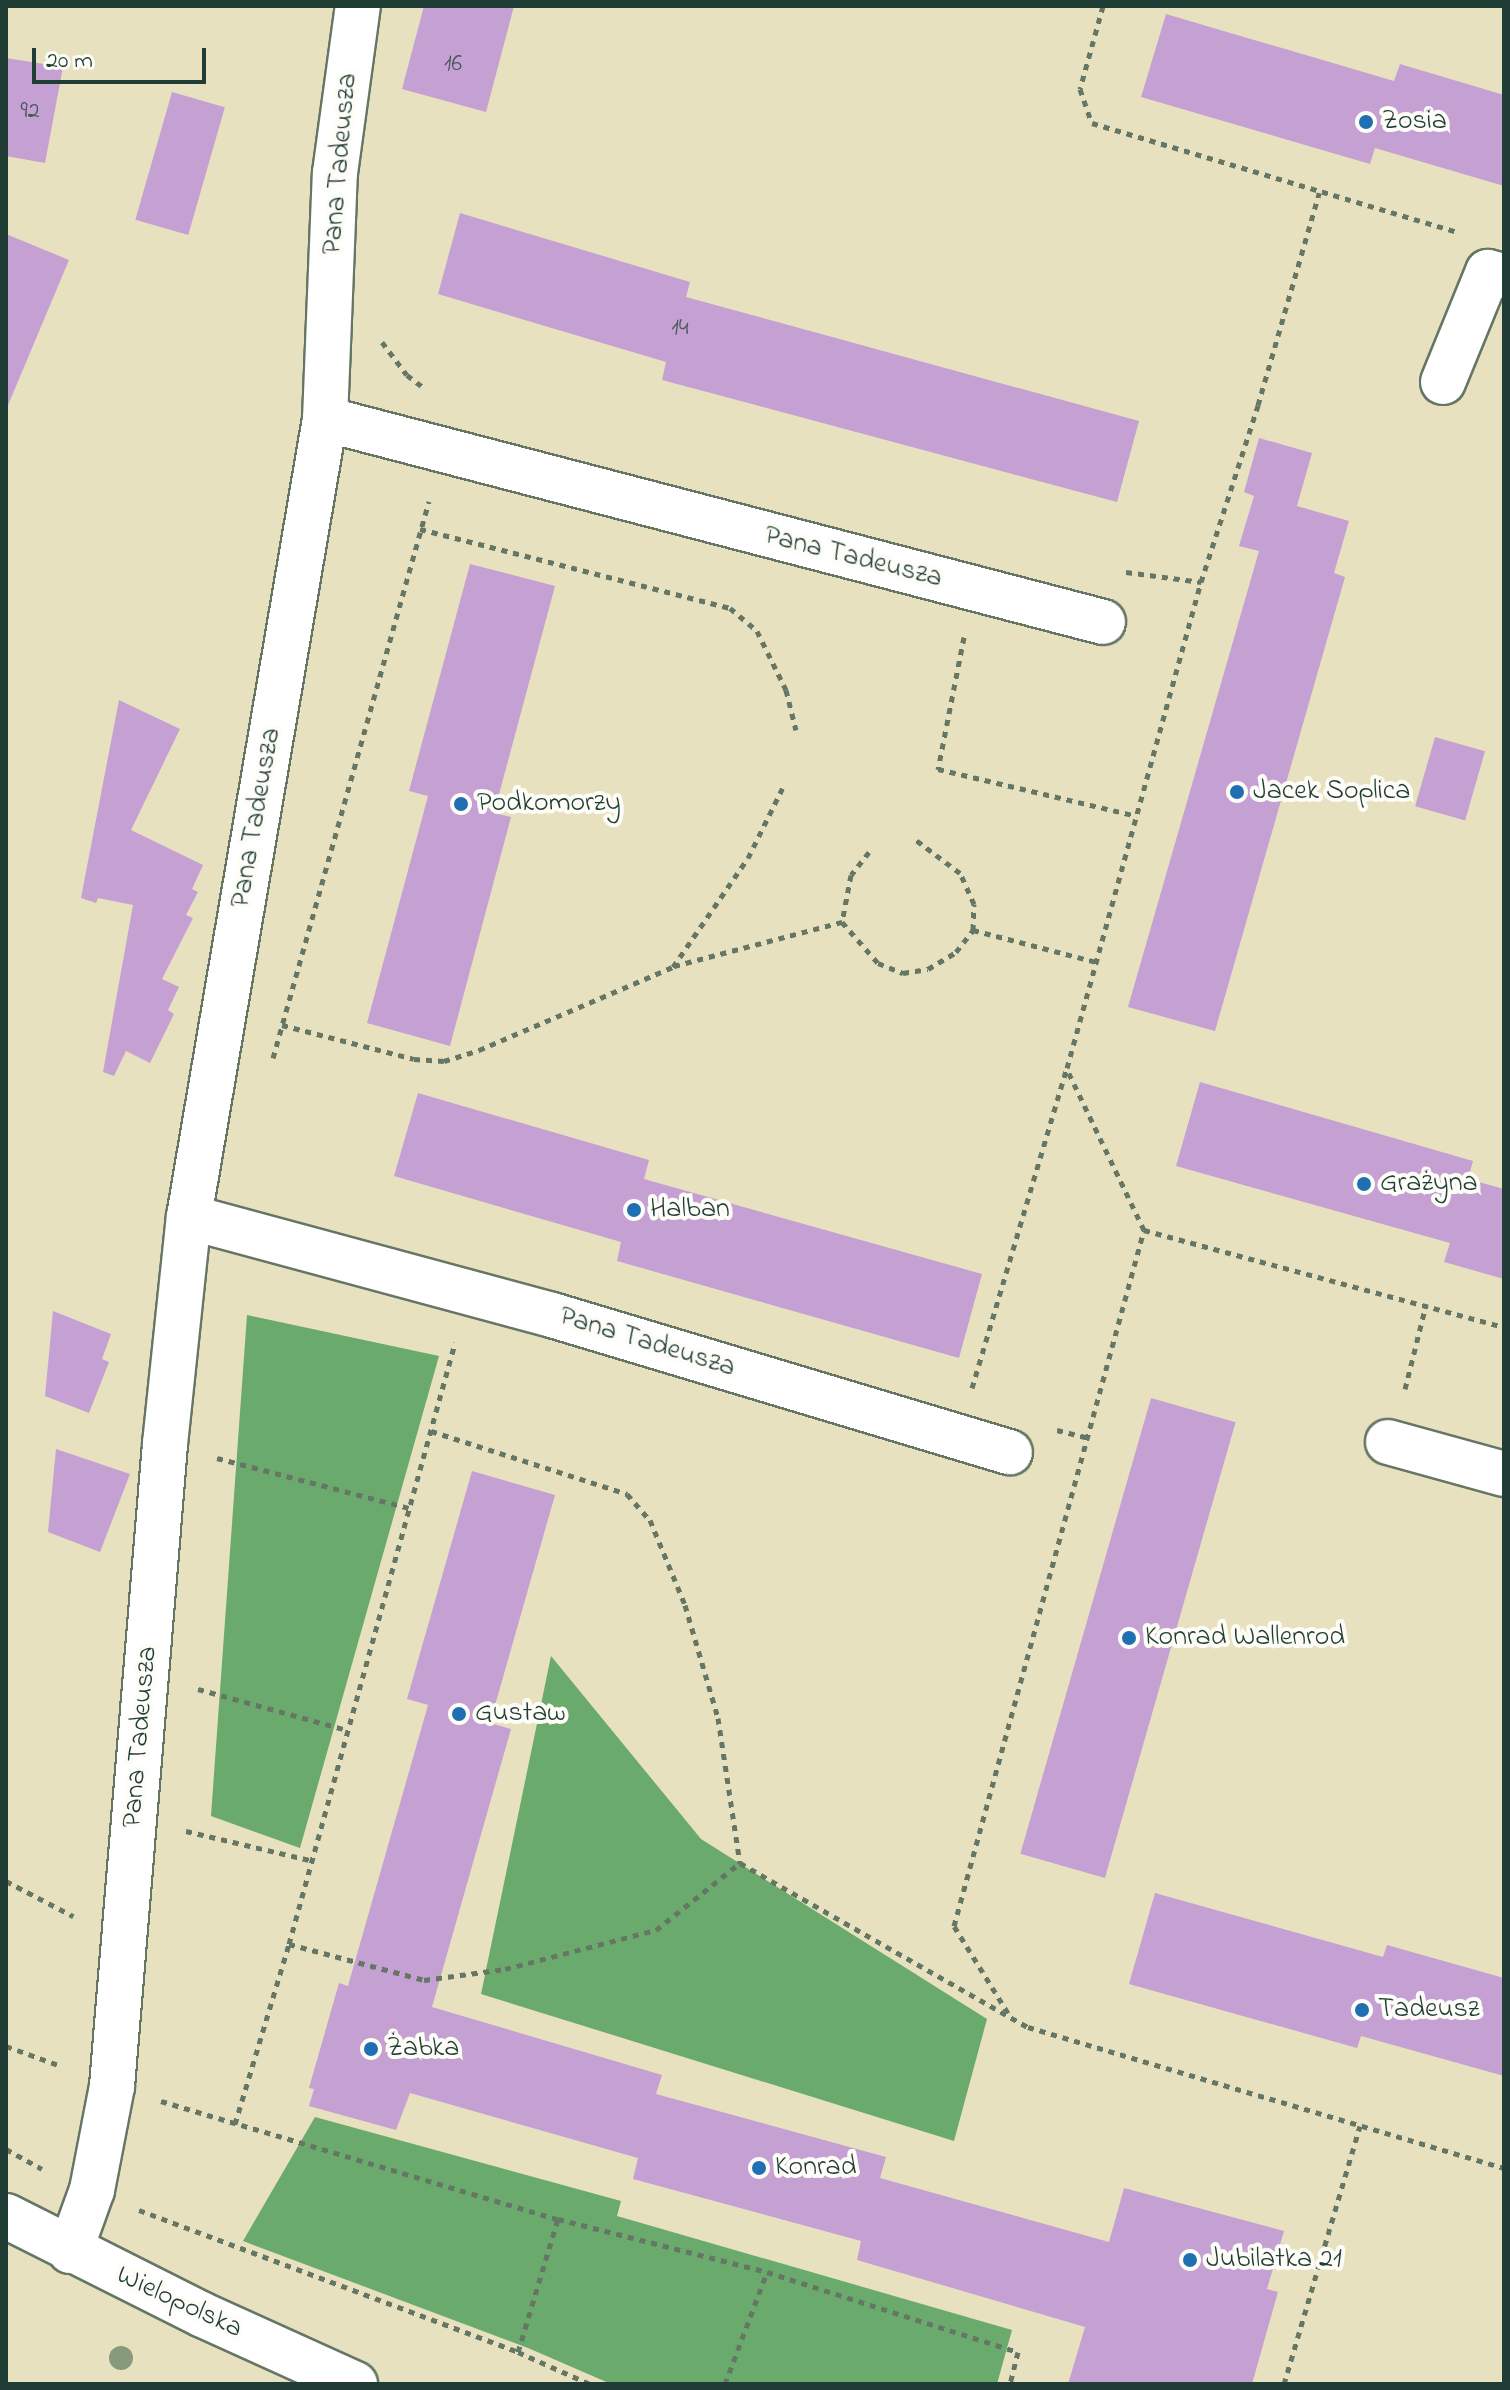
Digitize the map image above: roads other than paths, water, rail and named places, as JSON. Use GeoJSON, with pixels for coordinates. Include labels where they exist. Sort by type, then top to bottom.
{"type":"FeatureCollection","features":[{"type":"Feature","properties":{"kind":"street","name":"Pana Tadeusza"},"geometry":{"type":"LineString","coordinates":[[70,2251],[92,2190],[112,2086],[165,1444],[189,1217],[325,419],[335,173],[358,6]]}},
{"type":"Feature","properties":{"kind":"street"},"geometry":{"type":"LineString","coordinates":[[1443,382],[1488,272],[1504,276]]}},
{"type":"Feature","properties":{"kind":"street","name":"Pana Tadeusza"},"geometry":{"type":"LineString","coordinates":[[325,419],[1103,622]]}},
{"type":"Feature","properties":{"kind":"street","name":"Pana Tadeusza"},"geometry":{"type":"LineString","coordinates":[[189,1217],[1027,1439]]}},
{"type":"Feature","properties":{"kind":"street"},"geometry":{"type":"LineString","coordinates":[[1388,1442],[1504,1474]]}},
{"type":"Feature","properties":{"kind":"street","name":"Wielopolska"},"geometry":{"type":"LineString","coordinates":[[6,2216],[70,2251],[355,2384]]}},
{"type":"Feature","properties":{"kind":"place","name":"Zosia"},"geometry":{"type":"Point","coordinates":[1366,122]}},
{"type":"Feature","properties":{"kind":"place","name":"Jacek Soplica"},"geometry":{"type":"Point","coordinates":[1237,792]}},
{"type":"Feature","properties":{"kind":"place","name":"Podkomorzy"},"geometry":{"type":"Point","coordinates":[461,804]}},
{"type":"Feature","properties":{"kind":"place","name":"Grażyna"},"geometry":{"type":"Point","coordinates":[1364,1184]}},
{"type":"Feature","properties":{"kind":"place","name":"Halban"},"geometry":{"type":"Point","coordinates":[634,1210]}},
{"type":"Feature","properties":{"kind":"place","name":"Konrad Wallenrod"},"geometry":{"type":"Point","coordinates":[1129,1638]}},
{"type":"Feature","properties":{"kind":"place","name":"Gustaw"},"geometry":{"type":"Point","coordinates":[459,1714]}},
{"type":"Feature","properties":{"kind":"place","name":"Tadeusz"},"geometry":{"type":"Point","coordinates":[1362,2010]}},
{"type":"Feature","properties":{"kind":"place","name":"Żabka"},"geometry":{"type":"Point","coordinates":[371,2049]}},
{"type":"Feature","properties":{"kind":"place","name":"Konrad"},"geometry":{"type":"Point","coordinates":[759,2168]}},
{"type":"Feature","properties":{"kind":"place","name":"Jubilatka 21"},"geometry":{"type":"Point","coordinates":[1190,2260]}}]}
